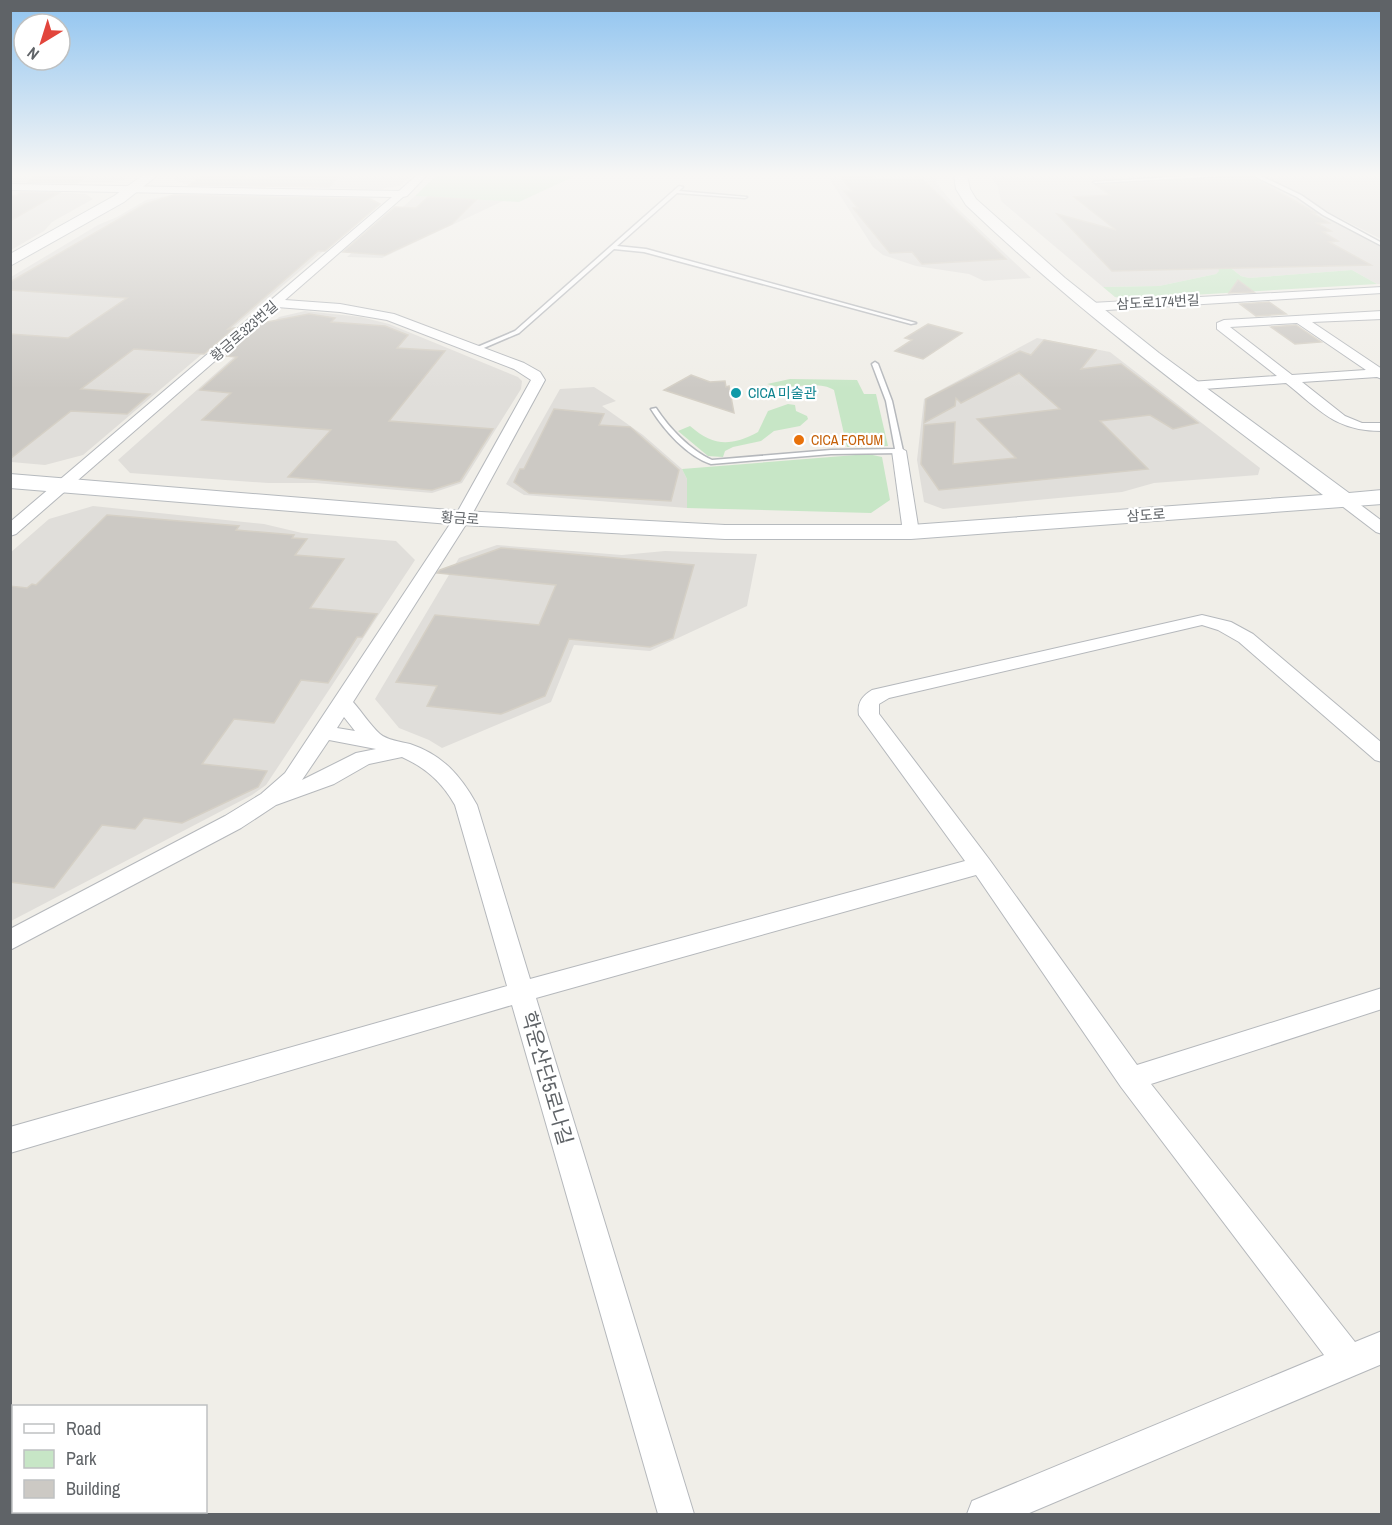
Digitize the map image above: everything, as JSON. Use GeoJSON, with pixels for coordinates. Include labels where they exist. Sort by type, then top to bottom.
{"type":"FeatureCollection","features":[{"type":"Feature","properties":{"kind":"street"},"geometry":{"type":"LineString","coordinates":[[10,261],[36,246]]}},
{"type":"Feature","properties":{"kind":"street","name":"황금로323번길"},"geometry":{"type":"LineString","coordinates":[[10,531],[343,246]]}},
{"type":"Feature","properties":{"kind":"street"},"geometry":{"type":"LineString","coordinates":[[1021,246],[1091,307]]}},
{"type":"Feature","properties":{"kind":"street","name":"삼도로174번길"},"geometry":{"type":"LineString","coordinates":[[1091,307],[1382,290]]}},
{"type":"Feature","properties":{"kind":"street"},"geometry":{"type":"LineString","coordinates":[[1352,292],[1382,313]]}},
{"type":"Feature","properties":{"kind":"street"},"geometry":{"type":"LineString","coordinates":[[266,802],[286,787],[462,518],[534,393],[538,380],[528,370],[390,317],[340,308],[276,303]]}},
{"type":"Feature","properties":{"kind":"street","name":"삼도로174번길"},"geometry":{"type":"LineString","coordinates":[[1091,307],[1190,386],[1344,500]]}},
{"type":"Feature","properties":{"kind":"street"},"geometry":{"type":"LineString","coordinates":[[1382,313],[1228,323],[1221,326],[1346,423],[1360,427],[1382,427]]}},
{"type":"Feature","properties":{"kind":"street"},"geometry":{"type":"LineString","coordinates":[[1300,319],[1380,373]]}},
{"type":"Feature","properties":{"kind":"street"},"geometry":{"type":"LineString","coordinates":[[1190,386],[1380,373]]}},
{"type":"Feature","properties":{"kind":"street"},"geometry":{"type":"LineString","coordinates":[[899,451],[911,532]]}},
{"type":"Feature","properties":{"kind":"street","name":"황금로"},"geometry":{"type":"LineString","coordinates":[[10,481],[462,518],[725,532],[911,532]]}},
{"type":"Feature","properties":{"kind":"street","name":"삼도로"},"geometry":{"type":"LineString","coordinates":[[911,532],[1382,498]]}},
{"type":"Feature","properties":{"kind":"street"},"geometry":{"type":"LineString","coordinates":[[1344,500],[1382,529]]}},
{"type":"Feature","properties":{"kind":"street"},"geometry":{"type":"LineString","coordinates":[[1348,1361],[1131,1079],[981,865],[869,715],[867,706],[871,698],[884,693],[1202,620],[1234,629],[1246,638],[1382,755]]}},
{"type":"Feature","properties":{"kind":"street"},"geometry":{"type":"LineString","coordinates":[[343,702],[374,741]]}},
{"type":"Feature","properties":{"kind":"street","name":"학운산단5로나길"},"geometry":{"type":"LineString","coordinates":[[323,733],[374,741],[427,759],[443,770],[459,787],[522,992],[676,1515]]}},
{"type":"Feature","properties":{"kind":"street"},"geometry":{"type":"LineString","coordinates":[[10,941],[266,802],[326,779],[363,758],[404,750]]}},
{"type":"Feature","properties":{"kind":"street"},"geometry":{"type":"LineString","coordinates":[[10,1140],[522,992],[981,865]]}},
{"type":"Feature","properties":{"kind":"street"},"geometry":{"type":"LineString","coordinates":[[1131,1079],[1382,998]]}},
{"type":"Feature","properties":{"kind":"street"},"geometry":{"type":"LineString","coordinates":[[985,1515],[1382,1347]]}},
{"type":"Feature","properties":{"kind":"lane"},"geometry":{"type":"LineString","coordinates":[[477,349],[514,334],[612,248],[653,252],[913,323]]}},
{"type":"Feature","properties":{"kind":"lane"},"geometry":{"type":"LineString","coordinates":[[654,409],[658,417],[682,440],[704,459],[711,462],[849,451],[899,451],[889,401],[875,364]]}},
{"type":"Feature","properties":{"kind":"shaded area"},"geometry":{"type":"Polygon","coordinates":[[[63,246],[329,246],[83,455],[45,465],[11,462],[11,277],[63,246]]]}},
{"type":"Feature","properties":{"kind":"shaded area"},"geometry":{"type":"Polygon","coordinates":[[[359,246],[407,246],[382,258],[347,257],[359,246]]]}},
{"type":"Feature","properties":{"kind":"shaded area"},"geometry":{"type":"Polygon","coordinates":[[[997,246],[1031,278],[984,281],[969,274],[916,266],[883,255],[873,247],[997,246]]]}},
{"type":"Feature","properties":{"kind":"shaded area"},"geometry":{"type":"Polygon","coordinates":[[[1055,246],[1381,247],[1381,284],[1352,270],[1249,278],[1241,276],[1227,265],[1216,274],[1159,286],[1103,287],[1055,246]]]}},
{"type":"Feature","properties":{"kind":"shaded area"},"geometry":{"type":"Polygon","coordinates":[[[305,311],[361,317],[389,324],[518,377],[522,381],[521,389],[462,483],[432,493],[316,483],[268,483],[130,473],[118,460],[279,317],[305,311]]]}},
{"type":"Feature","properties":{"kind":"shaded area"},"geometry":{"type":"Polygon","coordinates":[[[1037,338],[1110,352],[1260,468],[1258,475],[1154,483],[1122,492],[943,509],[924,502],[917,460],[924,399],[1037,338]]]}},
{"type":"Feature","properties":{"kind":"shaded area"},"geometry":{"type":"Polygon","coordinates":[[[594,387],[616,401],[602,406],[643,435],[682,469],[687,479],[687,508],[524,495],[506,484],[560,389],[594,387]]]}},
{"type":"Feature","properties":{"kind":"shaded area"},"geometry":{"type":"Polygon","coordinates":[[[93,506],[264,524],[302,533],[396,541],[415,560],[266,785],[252,795],[11,921],[10,553],[49,519],[93,506]]]}},
{"type":"Feature","properties":{"kind":"shaded area"},"geometry":{"type":"Polygon","coordinates":[[[497,545],[622,555],[665,551],[757,554],[747,606],[650,651],[574,645],[551,702],[442,748],[399,728],[375,699],[459,558],[497,545]]]}},
{"type":"Feature","properties":{"kind":"green space"},"geometry":{"type":"Polygon","coordinates":[[[1217,265],[1227,265],[1241,276],[1249,278],[1352,270],[1377,284],[1125,299],[1115,297],[1103,287],[1159,286],[1216,274],[1219,271],[1217,265]]]}},
{"type":"Feature","properties":{"kind":"green space"},"geometry":{"type":"Polygon","coordinates":[[[790,379],[857,380],[864,394],[876,394],[888,446],[847,447],[834,390],[810,385],[784,387],[767,384],[790,379]]]}},
{"type":"Feature","properties":{"kind":"green space"},"geometry":{"type":"Polygon","coordinates":[[[788,404],[795,405],[796,411],[807,416],[808,419],[800,426],[774,431],[761,441],[733,447],[725,451],[723,457],[708,456],[678,431],[690,426],[714,441],[739,440],[758,432],[768,411],[788,404]]]}},
{"type":"Feature","properties":{"kind":"green space"},"geometry":{"type":"Polygon","coordinates":[[[868,454],[882,457],[890,500],[871,513],[687,508],[687,479],[682,469],[868,454]]]}},
{"type":"Feature","properties":{"kind":"building"},"geometry":{"type":"Polygon","coordinates":[[[72,246],[331,246],[325,251],[318,251],[228,329],[234,328],[204,354],[134,349],[81,389],[150,394],[127,414],[71,411],[10,459],[10,334],[68,338],[127,298],[10,290],[10,282],[72,246]]]}},
{"type":"Feature","properties":{"kind":"building"},"geometry":{"type":"Polygon","coordinates":[[[350,246],[404,246],[385,255],[343,252],[350,246]]]}},
{"type":"Feature","properties":{"kind":"building"},"geometry":{"type":"Polygon","coordinates":[[[884,246],[993,246],[1006,259],[922,264],[912,252],[890,253],[884,246]]]}},
{"type":"Feature","properties":{"kind":"building"},"geometry":{"type":"Polygon","coordinates":[[[1088,246],[1337,246],[1371,265],[1112,271],[1088,246]]]}},
{"type":"Feature","properties":{"kind":"building"},"geometry":{"type":"Polygon","coordinates":[[[1238,280],[1254,292],[1229,293],[1238,280]]]}},
{"type":"Feature","properties":{"kind":"building"},"geometry":{"type":"Polygon","coordinates":[[[1269,302],[1286,314],[1256,316],[1240,304],[1269,302]]]}},
{"type":"Feature","properties":{"kind":"building"},"geometry":{"type":"Polygon","coordinates":[[[309,314],[335,318],[331,322],[385,326],[408,335],[397,348],[445,351],[389,421],[493,429],[460,481],[432,490],[288,477],[331,430],[202,420],[231,393],[200,390],[237,357],[224,356],[262,323],[309,314]]]}},
{"type":"Feature","properties":{"kind":"building"},"geometry":{"type":"Polygon","coordinates":[[[928,324],[962,333],[923,359],[895,351],[912,340],[905,338],[928,324]]]}},
{"type":"Feature","properties":{"kind":"building"},"geometry":{"type":"Polygon","coordinates":[[[1296,325],[1321,342],[1295,344],[1271,327],[1296,325]]]}},
{"type":"Feature","properties":{"kind":"building"},"geometry":{"type":"Polygon","coordinates":[[[1044,340],[1096,350],[1081,369],[1121,364],[1198,423],[1173,429],[1150,415],[1100,421],[1148,469],[939,490],[921,464],[924,425],[955,422],[953,464],[1016,458],[977,419],[1060,409],[1019,373],[961,403],[956,398],[955,406],[924,423],[926,399],[1020,351],[1031,355],[1044,340]]]}},
{"type":"Feature","properties":{"kind":"building"},"geometry":{"type":"Polygon","coordinates":[[[691,375],[710,382],[725,381],[726,387],[729,386],[734,413],[664,390],[691,375]]]}},
{"type":"Feature","properties":{"kind":"building"},"geometry":{"type":"Polygon","coordinates":[[[554,409],[604,414],[599,425],[630,427],[679,470],[671,501],[529,493],[514,482],[520,469],[524,469],[554,409]]]}},
{"type":"Feature","properties":{"kind":"building"},"geometry":{"type":"Polygon","coordinates":[[[107,515],[239,526],[236,530],[294,535],[292,538],[307,539],[295,555],[344,559],[310,608],[377,614],[362,637],[357,637],[328,683],[301,680],[274,723],[234,719],[202,764],[267,771],[258,787],[182,823],[144,818],[135,829],[102,825],[54,888],[10,882],[10,586],[27,588],[32,584],[36,585],[107,515]]]}},
{"type":"Feature","properties":{"kind":"building"},"geometry":{"type":"Polygon","coordinates":[[[501,548],[694,565],[673,638],[650,647],[569,639],[545,696],[501,714],[427,706],[437,686],[396,682],[435,615],[539,625],[556,585],[437,573],[501,548]]]}},
{"type":"Feature","properties":{"kind":"place","name":"CICA 미술관"},"geometry":{"type":"Point","coordinates":[736,393]}},
{"type":"Feature","properties":{"kind":"place","name":"CICA FORUM"},"geometry":{"type":"Point","coordinates":[799,440]}}]}
